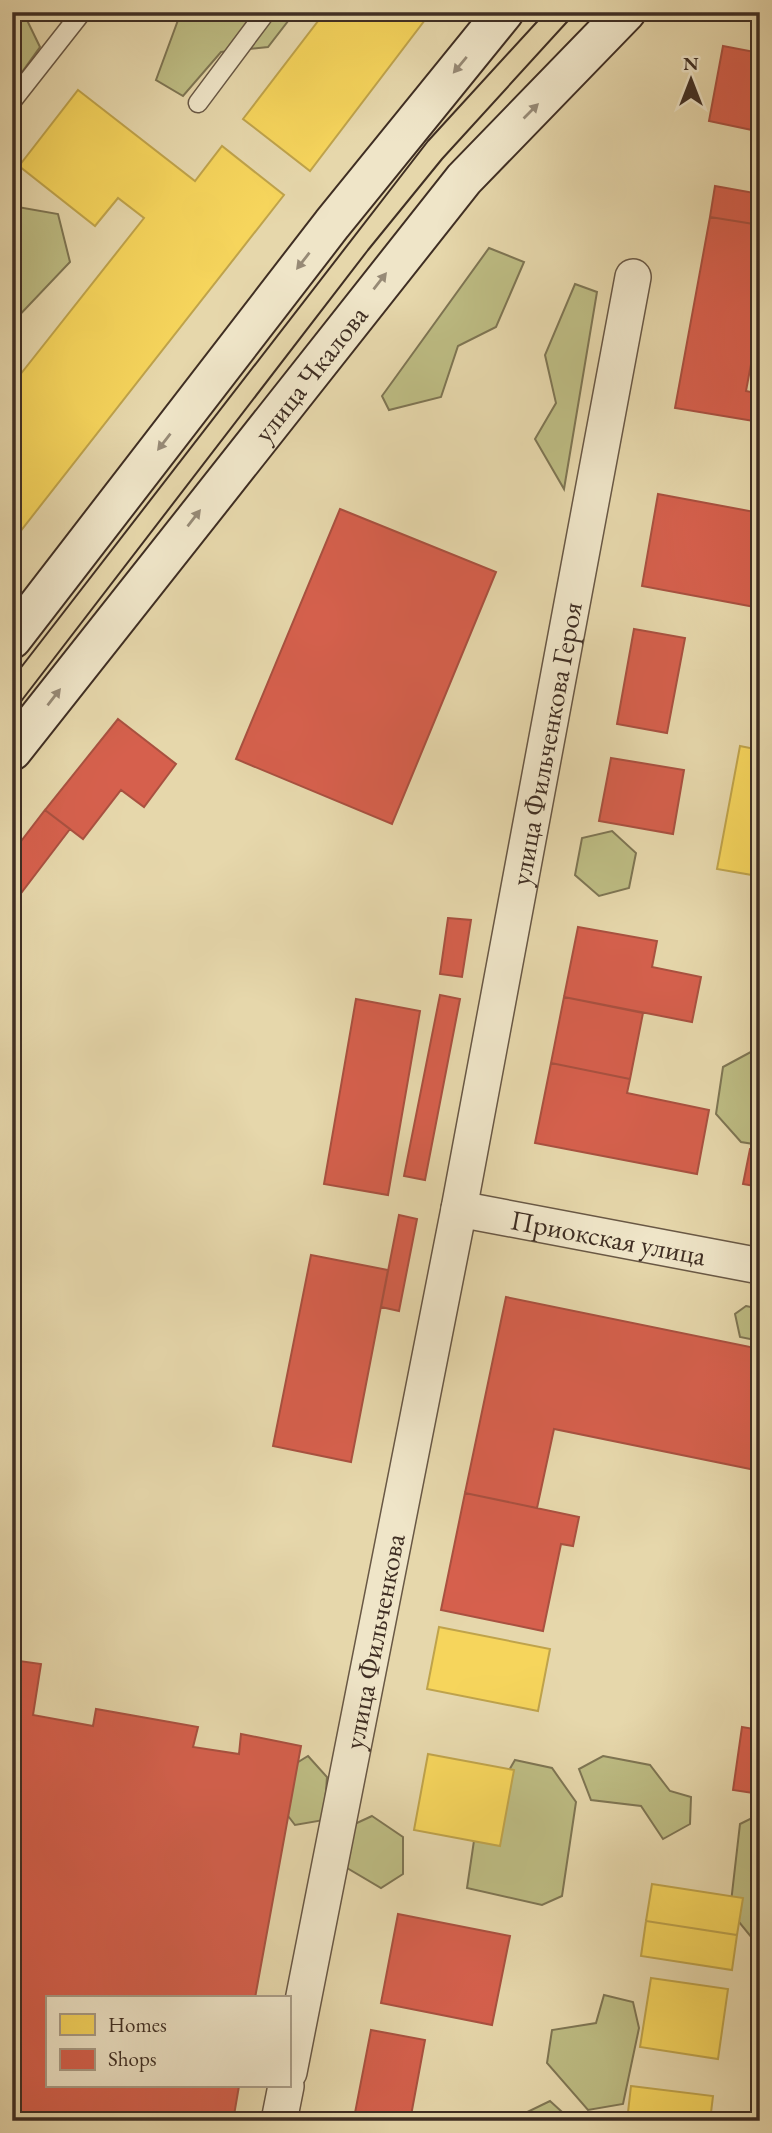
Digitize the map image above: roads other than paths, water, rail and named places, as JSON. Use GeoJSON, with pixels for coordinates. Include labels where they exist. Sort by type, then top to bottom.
{"type":"FeatureCollection","features":[{"type":"Feature","properties":{"kind":"main road"},"geometry":{"type":"LineString","coordinates":[[12,639],[332,224],[504,12]]}},
{"type":"Feature","properties":{"kind":"main road","name":"улица Чкалова"},"geometry":{"type":"LineString","coordinates":[[12,751],[464,179],[626,12]]}},
{"type":"Feature","properties":{"kind":"street","name":"улица Фильченкова Героя"},"geometry":{"type":"LineString","coordinates":[[459,1209],[633,277]]}},
{"type":"Feature","properties":{"kind":"street","name":"Приокская улица"},"geometry":{"type":"LineString","coordinates":[[459,1209],[760,1266]]}},
{"type":"Feature","properties":{"kind":"street","name":"улица Фильченкова"},"geometry":{"type":"LineString","coordinates":[[290,2067],[459,1209]]}},
{"type":"Feature","properties":{"kind":"street"},"geometry":{"type":"LineString","coordinates":[[279,2121],[286,2088]]}},
{"type":"Feature","properties":{"kind":"lane"},"geometry":{"type":"LineString","coordinates":[[12,101],[82,12]]}},
{"type":"Feature","properties":{"kind":"lane"},"geometry":{"type":"LineString","coordinates":[[198,103],[266,12]]}},
{"type":"Feature","properties":{"kind":"tram line"},"geometry":{"type":"LineString","coordinates":[[12,679],[428,141],[546,12]]}},
{"type":"Feature","properties":{"kind":"tram line"},"geometry":{"type":"LineString","coordinates":[[12,713],[368,250],[442,159],[576,12]]}}]}
